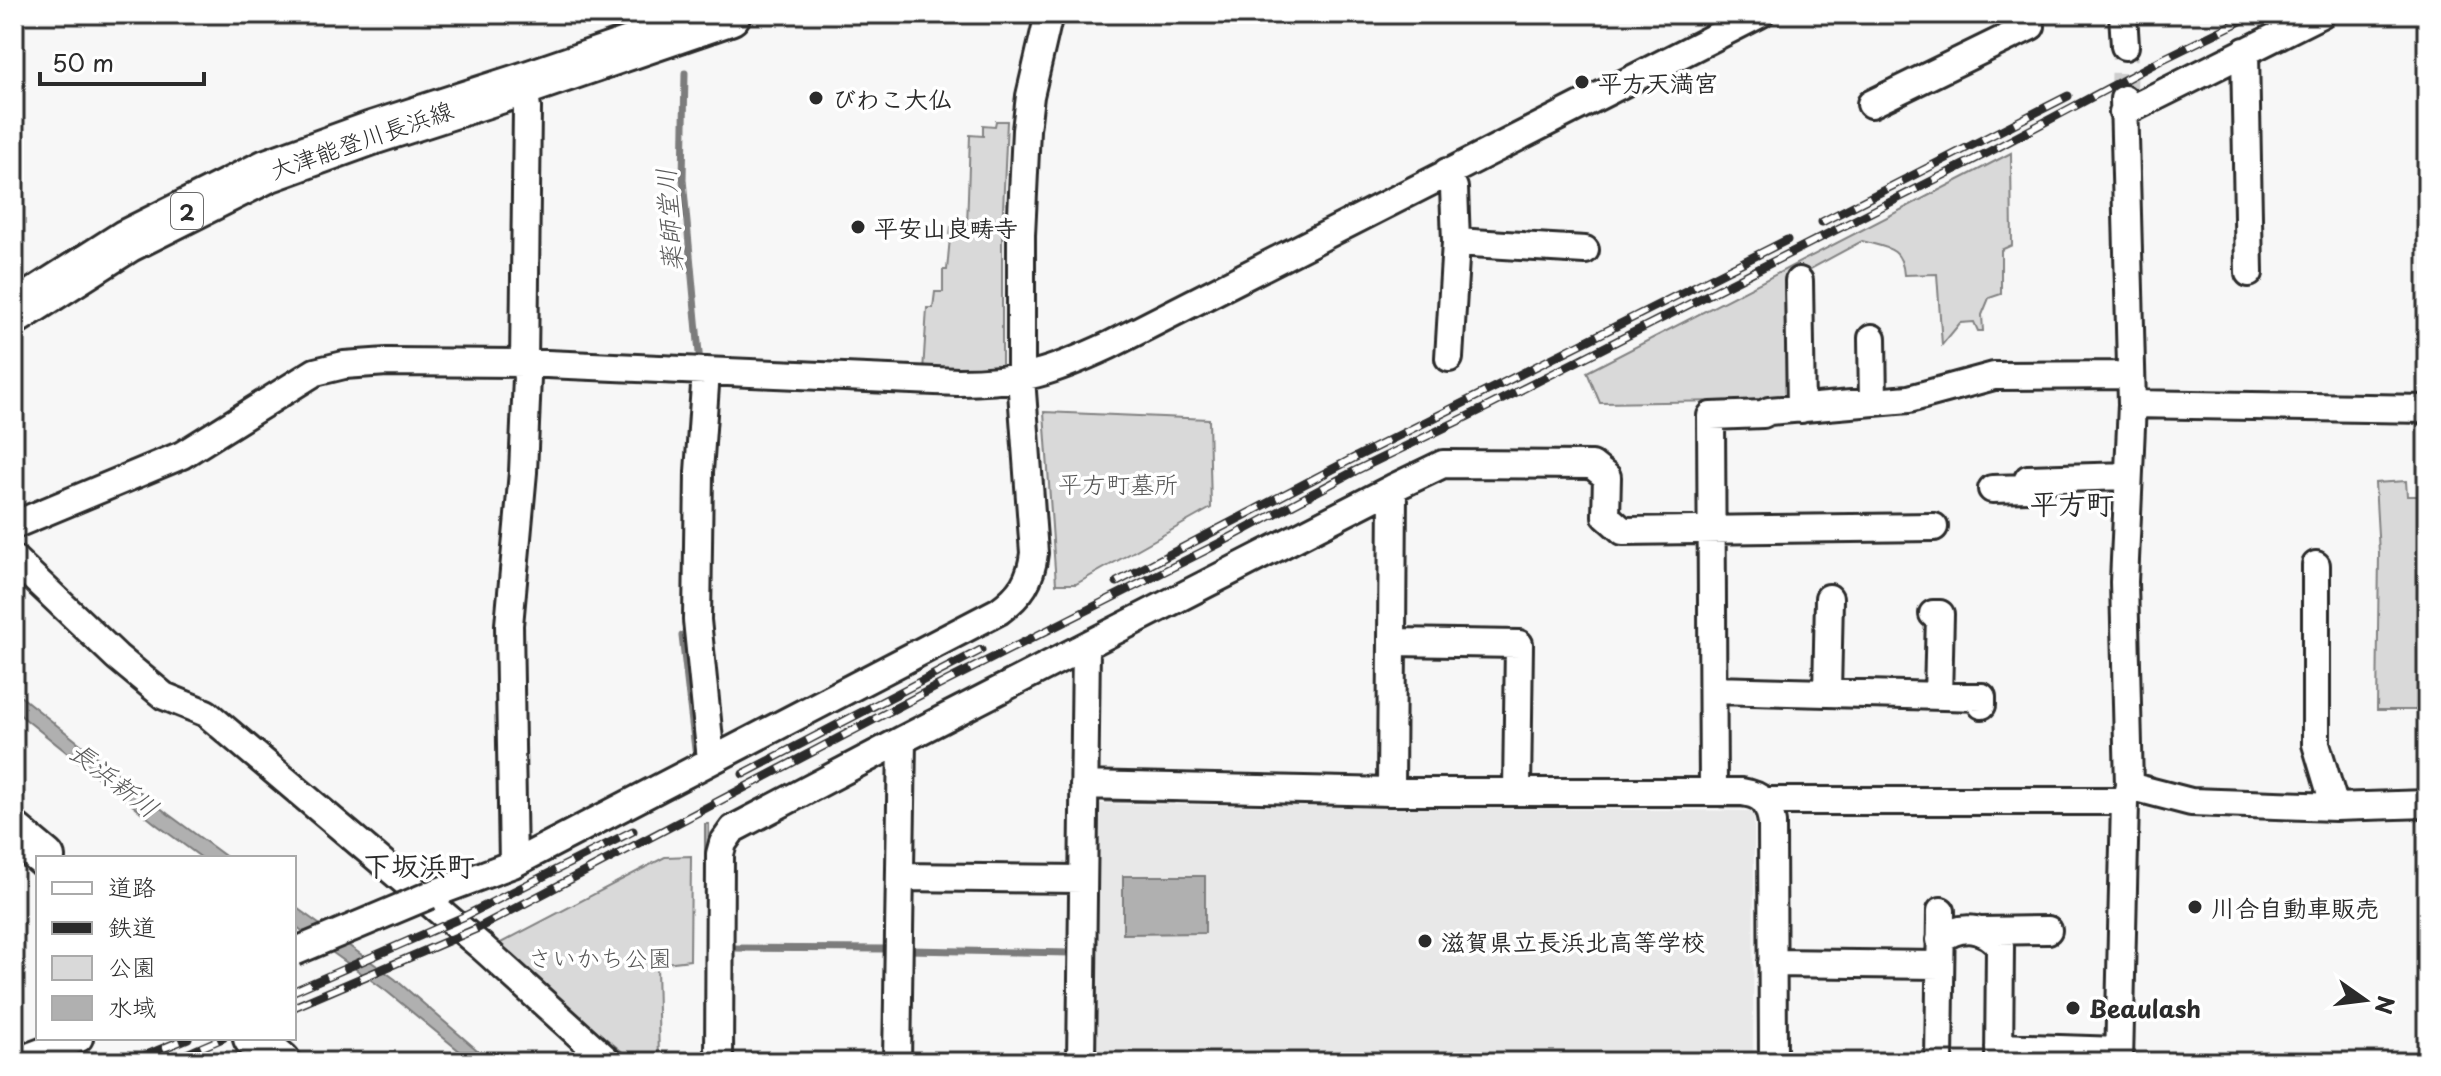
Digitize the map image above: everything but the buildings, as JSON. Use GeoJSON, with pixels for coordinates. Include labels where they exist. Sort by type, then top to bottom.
{"type":"FeatureCollection","features":[{"type":"Feature","properties":{"kind":"main road","name":"大津能登川長浜線"},"geometry":{"type":"LineString","coordinates":[[14,313],[127,241],[267,171],[729,14]]}},
{"type":"Feature","properties":{"kind":"street"},"geometry":{"type":"LineString","coordinates":[[296,951],[513,864],[999,611],[1025,587],[1032,570],[1034,553],[1021,378],[1024,145],[1030,96],[1049,14]]}},
{"type":"Feature","properties":{"kind":"street"},"geometry":{"type":"LineString","coordinates":[[14,525],[182,455],[315,372],[344,365],[387,362],[524,363],[958,382],[991,382],[1044,372],[1110,345],[1302,249],[1760,14]]}},
{"type":"Feature","properties":{"kind":"street"},"geometry":{"type":"LineString","coordinates":[[2123,14],[2125,46]]}},
{"type":"Feature","properties":{"kind":"street"},"geometry":{"type":"LineString","coordinates":[[1981,931],[2000,946],[1999,1054],[2119,1057],[2127,794],[2124,582],[2132,404],[2124,106],[2321,14]]}},
{"type":"Feature","properties":{"kind":"street"},"geometry":{"type":"LineString","coordinates":[[1871,104],[2000,27],[2031,26]]}},
{"type":"Feature","properties":{"kind":"street"},"geometry":{"type":"LineString","coordinates":[[2245,51],[2249,273]]}},
{"type":"Feature","properties":{"kind":"street"},"geometry":{"type":"LineString","coordinates":[[513,864],[509,625],[523,472],[527,377],[524,363],[527,108],[524,84]]}},
{"type":"Feature","properties":{"kind":"street"},"geometry":{"type":"LineString","coordinates":[[1447,172],[1454,188],[1456,242],[1449,358]]}},
{"type":"Feature","properties":{"kind":"street"},"geometry":{"type":"LineString","coordinates":[[1456,242],[1585,250]]}},
{"type":"Feature","properties":{"kind":"street"},"geometry":{"type":"LineString","coordinates":[[1799,281],[1801,409]]}},
{"type":"Feature","properties":{"kind":"street"},"geometry":{"type":"LineString","coordinates":[[1872,338],[1873,402]]}},
{"type":"Feature","properties":{"kind":"street"},"geometry":{"type":"LineString","coordinates":[[706,371],[699,472],[697,620],[711,760]]}},
{"type":"Feature","properties":{"kind":"street"},"geometry":{"type":"LineString","coordinates":[[1713,791],[1711,416],[1763,414],[1909,399],[1994,376],[2130,375]]}},
{"type":"Feature","properties":{"kind":"street"},"geometry":{"type":"LineString","coordinates":[[2132,404],[2427,409]]}},
{"type":"Feature","properties":{"kind":"street"},"geometry":{"type":"LineString","coordinates":[[719,1062],[720,854],[733,829],[1443,464],[1592,465],[1607,477],[1606,516],[1623,531],[1934,527]]}},
{"type":"Feature","properties":{"kind":"street"},"geometry":{"type":"LineString","coordinates":[[1992,489],[2029,488],[2028,479],[2128,476]]}},
{"type":"Feature","properties":{"kind":"street"},"geometry":{"type":"LineString","coordinates":[[1391,792],[1393,488]]}},
{"type":"Feature","properties":{"kind":"street"},"geometry":{"type":"LineString","coordinates":[[14,559],[117,657],[164,696],[206,713],[482,947],[609,1062]]}},
{"type":"Feature","properties":{"kind":"street"},"geometry":{"type":"LineString","coordinates":[[2316,565],[2316,744],[2335,807]]}},
{"type":"Feature","properties":{"kind":"street"},"geometry":{"type":"LineString","coordinates":[[1827,693],[1829,598]]}},
{"type":"Feature","properties":{"kind":"street"},"geometry":{"type":"LineString","coordinates":[[1933,614],[1940,614],[1938,696]]}},
{"type":"Feature","properties":{"kind":"street"},"geometry":{"type":"LineString","coordinates":[[1394,642],[1519,644],[1517,791]]}},
{"type":"Feature","properties":{"kind":"street"},"geometry":{"type":"LineString","coordinates":[[1081,1062],[1086,646]]}},
{"type":"Feature","properties":{"kind":"street"},"geometry":{"type":"LineString","coordinates":[[1714,690],[1982,697],[1982,705]]}},
{"type":"Feature","properties":{"kind":"street"},"geometry":{"type":"LineString","coordinates":[[897,1062],[902,740]]}},
{"type":"Feature","properties":{"kind":"street"},"geometry":{"type":"LineString","coordinates":[[1084,785],[1391,792],[1713,791],[1752,793],[1766,801],[2127,794],[2191,802],[2335,807],[2427,804]]}},
{"type":"Feature","properties":{"kind":"street"},"geometry":{"type":"LineString","coordinates":[[1766,801],[1772,823],[1773,1062]]}},
{"type":"Feature","properties":{"kind":"street"},"geometry":{"type":"LineString","coordinates":[[14,832],[43,856]]}},
{"type":"Feature","properties":{"kind":"street"},"geometry":{"type":"LineString","coordinates":[[900,877],[1083,879]]}},
{"type":"Feature","properties":{"kind":"street"},"geometry":{"type":"LineString","coordinates":[[1939,1062],[1941,911]]}},
{"type":"Feature","properties":{"kind":"street"},"geometry":{"type":"LineString","coordinates":[[1940,952],[1950,933],[1962,929],[2048,930]]}},
{"type":"Feature","properties":{"kind":"street"},"geometry":{"type":"LineString","coordinates":[[1772,963],[1940,952]]}},
{"type":"Feature","properties":{"kind":"street"},"geometry":{"type":"LineString","coordinates":[[15,1062],[74,1040]]}},
{"type":"Feature","properties":{"kind":"street"},"geometry":{"type":"LineString","coordinates":[[255,1040],[281,1062]]}},
{"type":"Feature","properties":{"kind":"shaded area","name":"滋賀県立長浜北高等学校"},"geometry":{"type":"Polygon","coordinates":[[[1100,804],[1749,811],[1754,820],[1753,1062],[1094,1062],[1100,804]]]}},
{"type":"Feature","properties":{"kind":"green space"},"geometry":{"type":"Polygon","coordinates":[[[996,121],[1007,121],[1002,232],[1002,368],[923,372],[927,308],[933,308],[935,292],[943,292],[943,270],[947,270],[951,227],[967,227],[970,135],[983,136],[983,125],[995,126],[996,121]]]}},
{"type":"Feature","properties":{"kind":"green space"},"geometry":{"type":"Polygon","coordinates":[[[2011,153],[2012,245],[2001,250],[2001,294],[1989,298],[1982,315],[1983,331],[1978,331],[1974,322],[1960,323],[1942,345],[1937,274],[1904,275],[1896,253],[1862,241],[1790,280],[1791,400],[1600,403],[1587,372],[2011,153]]]}},
{"type":"Feature","properties":{"kind":"green space","name":"平方町墓所"},"geometry":{"type":"Polygon","coordinates":[[[1044,412],[1209,419],[1211,508],[1076,584],[1056,584],[1044,412]]]}},
{"type":"Feature","properties":{"kind":"green space"},"geometry":{"type":"Polygon","coordinates":[[[2406,481],[2407,496],[2427,496],[2427,710],[2377,710],[2379,553],[2375,483],[2406,481]]]}},
{"type":"Feature","properties":{"kind":"green space","name":"さいかち公園"},"geometry":{"type":"Polygon","coordinates":[[[691,856],[690,960],[657,964],[659,1062],[635,1062],[493,947],[665,857],[691,856]]]}},
{"type":"Feature","properties":{"kind":"water","name":"長浜新川"},"geometry":{"type":"Polygon","coordinates":[[[14,691],[225,856],[199,856],[14,710],[14,691]]]}},
{"type":"Feature","properties":{"kind":"water"},"geometry":{"type":"Polygon","coordinates":[[[705,824],[709,824],[710,944],[705,944],[705,824]]]}},
{"type":"Feature","properties":{"kind":"water"},"geometry":{"type":"Polygon","coordinates":[[[1123,876],[1205,876],[1205,933],[1123,934],[1123,876]]]}},
{"type":"Feature","properties":{"kind":"water"},"geometry":{"type":"Polygon","coordinates":[[[296,907],[395,979],[491,1062],[473,1062],[385,990],[296,926],[296,907]]]}},
{"type":"Feature","properties":{"kind":"waterway","name":"薬師堂川"},"geometry":{"type":"LineString","coordinates":[[685,73],[683,179],[700,364]]}},
{"type":"Feature","properties":{"kind":"waterway","name":"薬師堂川"},"geometry":{"type":"LineString","coordinates":[[682,636],[695,749]]}},
{"type":"Feature","properties":{"kind":"waterway"},"geometry":{"type":"LineString","coordinates":[[1106,799],[1173,800]]}},
{"type":"Feature","properties":{"kind":"waterway"},"geometry":{"type":"LineString","coordinates":[[1721,805],[1749,805]]}},
{"type":"Feature","properties":{"kind":"waterway"},"geometry":{"type":"LineString","coordinates":[[730,948],[887,949]]}},
{"type":"Feature","properties":{"kind":"waterway"},"geometry":{"type":"LineString","coordinates":[[909,950],[1071,953]]}},
{"type":"Feature","properties":{"kind":"tunnel"},"geometry":{"type":"LineString","coordinates":[[2124,99],[2125,46]]}},
{"type":"Feature","properties":{"kind":"railway"},"geometry":{"type":"LineString","coordinates":[[296,1006],[478,928],[1355,471],[1489,406],[2255,14]]}},
{"type":"Feature","properties":{"kind":"railway"},"geometry":{"type":"LineString","coordinates":[[1822,222],[2068,96]]}},
{"type":"Feature","properties":{"kind":"railway"},"geometry":{"type":"LineString","coordinates":[[1117,582],[1350,460],[1787,240]]}},
{"type":"Feature","properties":{"kind":"railway"},"geometry":{"type":"LineString","coordinates":[[743,774],[981,650]]}},
{"type":"Feature","properties":{"kind":"railway"},"geometry":{"type":"LineString","coordinates":[[296,990],[463,917],[633,831]]}},
{"type":"Feature","properties":{"kind":"railway"},"geometry":{"type":"LineString","coordinates":[[130,1062],[183,1040]]}},
{"type":"Feature","properties":{"kind":"railway"},"geometry":{"type":"LineString","coordinates":[[168,1062],[218,1040]]}},
{"type":"Feature","properties":{"kind":"place","name":"平方天満宮"},"geometry":{"type":"Point","coordinates":[1582,82]}},
{"type":"Feature","properties":{"kind":"place","name":"びわこ大仏"},"geometry":{"type":"Point","coordinates":[816,98]}},
{"type":"Feature","properties":{"kind":"place","name":"平安山良畴寺"},"geometry":{"type":"Point","coordinates":[858,227]}},
{"type":"Feature","properties":{"kind":"place","name":"川合自動車販売"},"geometry":{"type":"Point","coordinates":[2195,907]}},
{"type":"Feature","properties":{"kind":"place","name":"滋賀県立長浜北高等学校"},"geometry":{"type":"Point","coordinates":[1425,941]}},
{"type":"Feature","properties":{"kind":"place","name":"Beaulash"},"geometry":{"type":"Point","coordinates":[2073,1008]}},
{"type":"Feature","properties":{"kind":"district","name":"平方町"},"geometry":{"type":"Point","coordinates":[2072,502]}},
{"type":"Feature","properties":{"kind":"district","name":"下坂浜町"},"geometry":{"type":"Point","coordinates":[419,864]}}]}
